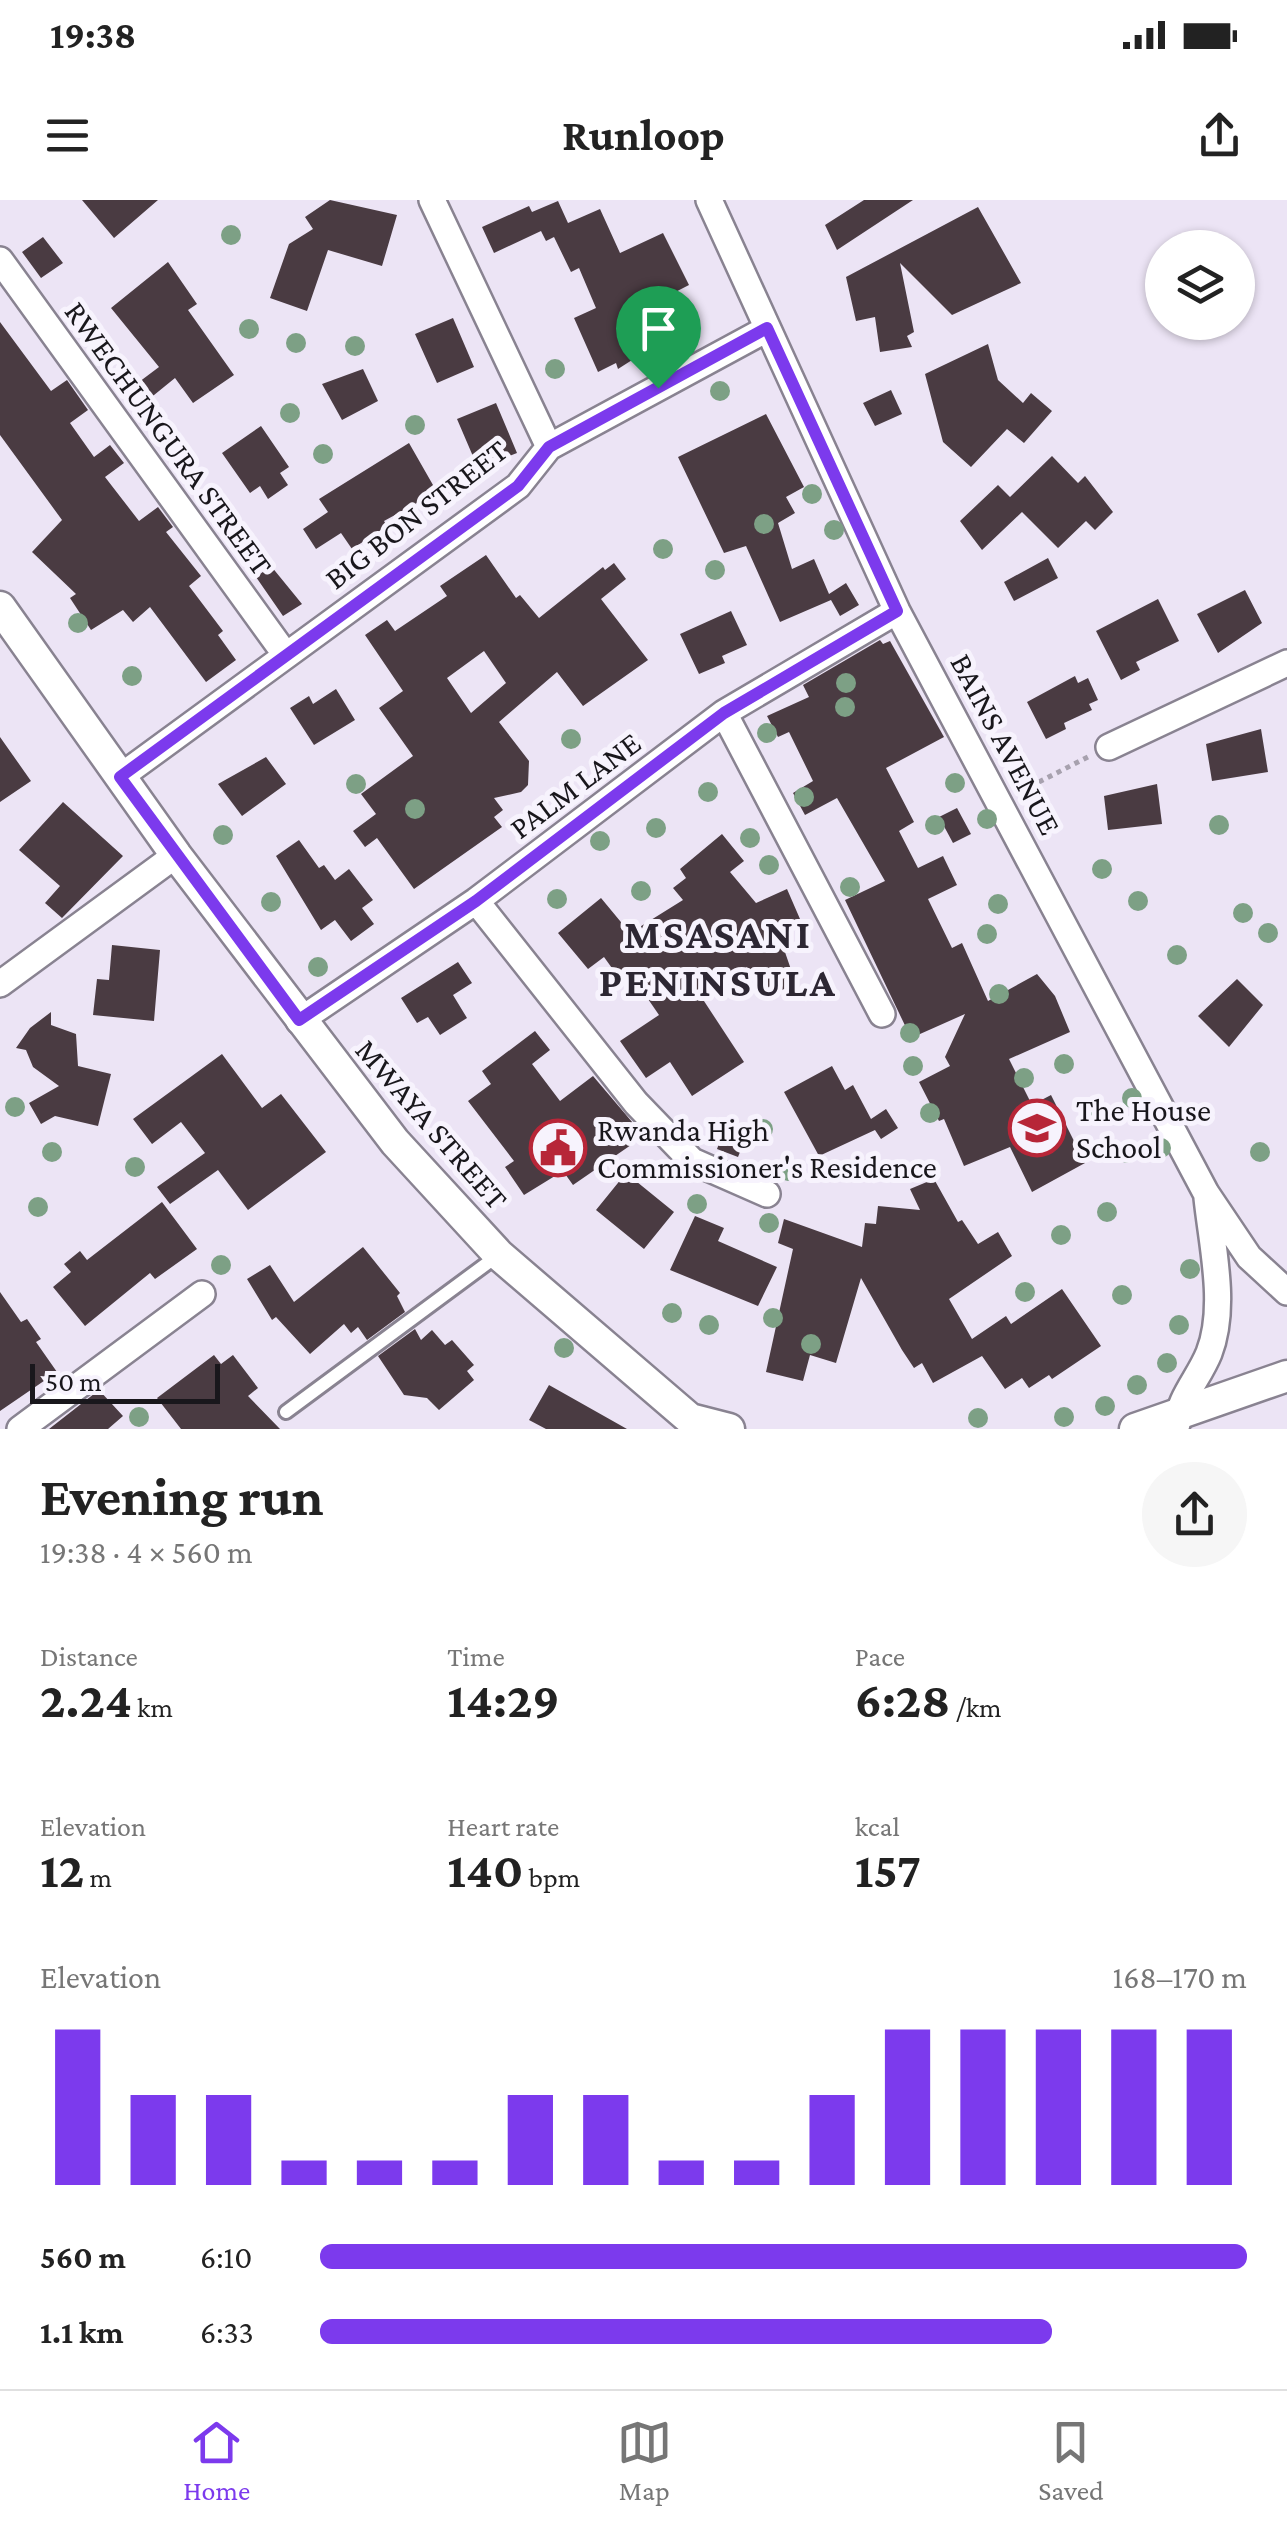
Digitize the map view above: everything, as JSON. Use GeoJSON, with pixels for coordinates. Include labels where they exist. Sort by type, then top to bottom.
{"type":"FeatureCollection","features":[{"type":"Feature","properties":{"kind":"street"},"geometry":{"type":"LineString","coordinates":[[432,200],[549,447]]}},
{"type":"Feature","properties":{"kind":"street","name":"BAINS AVENUE"},"geometry":{"type":"LineString","coordinates":[[709,200],[897,611],[1206,1193],[1249,1257],[1287,1292]]}},
{"type":"Feature","properties":{"kind":"street","name":"RWECHUNGURA STREET"},"geometry":{"type":"LineString","coordinates":[[0,260],[285,654]]}},
{"type":"Feature","properties":{"kind":"street","name":"BIG BON STREET"},"geometry":{"type":"LineString","coordinates":[[120,777],[518,486],[549,447],[767,328]]}},
{"type":"Feature","properties":{"kind":"street","name":"MWAYA STREET"},"geometry":{"type":"LineString","coordinates":[[0,607],[176,855],[395,1142],[498,1255],[687,1424],[729,1429]]}},
{"type":"Feature","properties":{"kind":"street","name":"PALM LANE"},"geometry":{"type":"LineString","coordinates":[[299,1020],[476,901],[724,713],[897,611]]}},
{"type":"Feature","properties":{"kind":"street"},"geometry":{"type":"LineString","coordinates":[[1109,747],[1287,663]]}},
{"type":"Feature","properties":{"kind":"street"},"geometry":{"type":"LineString","coordinates":[[724,713],[882,1014]]}},
{"type":"Feature","properties":{"kind":"street"},"geometry":{"type":"LineString","coordinates":[[0,984],[176,855]]}},
{"type":"Feature","properties":{"kind":"street"},"geometry":{"type":"LineString","coordinates":[[476,901],[636,1104],[692,1161],[767,1194]]}},
{"type":"Feature","properties":{"kind":"street"},"geometry":{"type":"LineString","coordinates":[[1177,1420],[1210,1352],[1216,1312],[1206,1193]]}},
{"type":"Feature","properties":{"kind":"street"},"geometry":{"type":"LineString","coordinates":[[20,1429],[202,1294]]}},
{"type":"Feature","properties":{"kind":"street"},"geometry":{"type":"LineString","coordinates":[[1134,1429],[1177,1420],[1287,1376]]}},
{"type":"Feature","properties":{"kind":"lane"},"geometry":{"type":"LineString","coordinates":[[286,1412],[498,1255]]}},
{"type":"Feature","properties":{"kind":"path"},"geometry":{"type":"LineString","coordinates":[[1028,787],[1109,747]]}},
{"type":"Feature","properties":{"kind":"building"},"geometry":{"type":"Polygon","coordinates":[[[82,200],[158,200],[114,238],[82,200]]]}},
{"type":"Feature","properties":{"kind":"building"},"geometry":{"type":"Polygon","coordinates":[[[330,200],[397,215],[382,266],[328,250],[307,311],[270,298],[289,244],[313,229],[305,217],[330,200]]]}},
{"type":"Feature","properties":{"kind":"building"},"geometry":{"type":"Polygon","coordinates":[[[864,200],[913,200],[837,250],[825,225],[864,200]]]}},
{"type":"Feature","properties":{"kind":"building"},"geometry":{"type":"Polygon","coordinates":[[[558,201],[568,223],[600,209],[620,253],[663,233],[689,285],[652,304],[668,337],[618,369],[616,363],[598,372],[574,318],[596,308],[579,268],[571,272],[554,237],[546,241],[541,231],[494,253],[482,227],[529,206],[532,212],[558,201]]]}},
{"type":"Feature","properties":{"kind":"building"},"geometry":{"type":"Polygon","coordinates":[[[978,207],[1021,283],[952,315],[900,263],[914,332],[907,336],[912,347],[880,352],[875,317],[856,321],[846,277],[978,207]]]}},
{"type":"Feature","properties":{"kind":"building"},"geometry":{"type":"Polygon","coordinates":[[[43,237],[63,263],[41,278],[22,252],[43,237]]]}},
{"type":"Feature","properties":{"kind":"building"},"geometry":{"type":"Polygon","coordinates":[[[168,262],[197,304],[188,310],[234,375],[193,403],[175,378],[143,404],[131,388],[159,367],[111,308],[168,262]]]}},
{"type":"Feature","properties":{"kind":"building"},"geometry":{"type":"Polygon","coordinates":[[[453,318],[474,367],[437,383],[415,334],[453,318]]]}},
{"type":"Feature","properties":{"kind":"building"},"geometry":{"type":"Polygon","coordinates":[[[0,322],[51,391],[67,380],[88,410],[70,423],[94,457],[110,445],[124,463],[105,477],[139,521],[158,507],[173,527],[166,532],[201,576],[189,586],[223,631],[218,635],[236,660],[206,682],[150,607],[133,622],[123,610],[91,630],[70,598],[76,594],[32,552],[62,520],[0,435],[0,322]]]}},
{"type":"Feature","properties":{"kind":"building"},"geometry":{"type":"Polygon","coordinates":[[[988,344],[998,380],[1023,403],[1031,393],[1052,411],[1024,443],[1007,429],[971,467],[943,442],[925,374],[988,344]]]}},
{"type":"Feature","properties":{"kind":"building"},"geometry":{"type":"Polygon","coordinates":[[[363,369],[378,401],[342,420],[322,384],[363,369]]]}},
{"type":"Feature","properties":{"kind":"building"},"geometry":{"type":"Polygon","coordinates":[[[891,390],[902,414],[875,426],[863,403],[891,390]]]}},
{"type":"Feature","properties":{"kind":"building"},"geometry":{"type":"Polygon","coordinates":[[[496,403],[517,453],[478,468],[457,419],[496,403]]]}},
{"type":"Feature","properties":{"kind":"building"},"geometry":{"type":"Polygon","coordinates":[[[766,414],[804,487],[786,497],[795,513],[778,523],[792,569],[814,559],[829,594],[846,583],[859,605],[840,616],[831,600],[780,622],[746,546],[724,553],[678,457],[766,414]]]}},
{"type":"Feature","properties":{"kind":"building"},"geometry":{"type":"Polygon","coordinates":[[[261,426],[289,467],[280,473],[288,485],[268,499],[260,486],[250,493],[222,453],[261,426]]]}},
{"type":"Feature","properties":{"kind":"building"},"geometry":{"type":"Polygon","coordinates":[[[409,443],[437,492],[384,521],[387,526],[352,549],[341,533],[316,549],[303,529],[328,512],[319,499],[409,443]]]}},
{"type":"Feature","properties":{"kind":"building"},"geometry":{"type":"Polygon","coordinates":[[[1052,456],[1078,483],[1085,476],[1113,512],[1095,530],[1086,521],[1058,548],[1022,512],[982,550],[960,521],[998,485],[1010,497],[1052,456]]]}},
{"type":"Feature","properties":{"kind":"building"},"geometry":{"type":"Polygon","coordinates":[[[486,555],[516,598],[520,595],[539,618],[603,567],[605,570],[614,563],[626,579],[601,599],[648,660],[583,706],[557,672],[499,722],[529,761],[528,785],[521,792],[494,798],[503,810],[494,817],[502,827],[414,889],[377,838],[365,847],[353,831],[376,814],[361,794],[413,756],[379,708],[403,691],[365,635],[387,620],[395,631],[447,596],[440,586],[486,555]],[[484,651],[447,678],[471,713],[506,683],[484,651]]]}},
{"type":"Feature","properties":{"kind":"building"},"geometry":{"type":"Polygon","coordinates":[[[1048,558],[1058,578],[1014,601],[1004,582],[1048,558]]]}},
{"type":"Feature","properties":{"kind":"building"},"geometry":{"type":"Polygon","coordinates":[[[271,566],[302,604],[283,616],[256,577],[271,566]]]}},
{"type":"Feature","properties":{"kind":"building"},"geometry":{"type":"Polygon","coordinates":[[[1245,590],[1262,623],[1218,653],[1197,614],[1245,590]]]}},
{"type":"Feature","properties":{"kind":"building"},"geometry":{"type":"Polygon","coordinates":[[[1158,599],[1179,641],[1136,662],[1140,670],[1121,680],[1096,631],[1158,599]]]}},
{"type":"Feature","properties":{"kind":"building"},"geometry":{"type":"Polygon","coordinates":[[[731,611],[747,645],[722,656],[725,663],[699,674],[680,634],[731,611]]]}},
{"type":"Feature","properties":{"kind":"building"},"geometry":{"type":"Polygon","coordinates":[[[880,640],[883,644],[890,641],[944,737],[886,768],[914,822],[899,831],[918,868],[943,856],[957,885],[928,899],[952,948],[962,943],[988,1001],[1037,974],[1055,996],[1070,1032],[1009,1059],[1032,1105],[1051,1095],[1085,1163],[1032,1192],[1010,1147],[964,1166],[944,1119],[939,1121],[919,1082],[950,1066],[945,1057],[965,1014],[911,1038],[845,900],[885,881],[837,798],[805,815],[793,793],[813,781],[789,732],[778,737],[767,716],[809,697],[803,685],[880,640]]]}},
{"type":"Feature","properties":{"kind":"building"},"geometry":{"type":"Polygon","coordinates":[[[1075,676],[1078,683],[1088,678],[1098,700],[1089,704],[1092,710],[1064,723],[1066,729],[1046,739],[1027,702],[1075,676]]]}},
{"type":"Feature","properties":{"kind":"building"},"geometry":{"type":"Polygon","coordinates":[[[336,689],[355,720],[314,745],[290,708],[309,696],[313,704],[336,689]]]}},
{"type":"Feature","properties":{"kind":"building"},"geometry":{"type":"Polygon","coordinates":[[[1261,729],[1268,772],[1212,781],[1206,744],[1261,729]]]}},
{"type":"Feature","properties":{"kind":"building"},"geometry":{"type":"Polygon","coordinates":[[[0,737],[31,781],[0,802],[0,737]]]}},
{"type":"Feature","properties":{"kind":"building"},"geometry":{"type":"Polygon","coordinates":[[[266,757],[286,784],[242,816],[218,784],[266,757]]]}},
{"type":"Feature","properties":{"kind":"building"},"geometry":{"type":"Polygon","coordinates":[[[1157,784],[1162,824],[1108,830],[1104,796],[1157,784]]]}},
{"type":"Feature","properties":{"kind":"building"},"geometry":{"type":"Polygon","coordinates":[[[63,802],[123,856],[62,918],[45,903],[60,886],[19,850],[63,802]]]}},
{"type":"Feature","properties":{"kind":"building"},"geometry":{"type":"Polygon","coordinates":[[[957,808],[971,834],[953,843],[939,817],[957,808]]]}},
{"type":"Feature","properties":{"kind":"building"},"geometry":{"type":"Polygon","coordinates":[[[722,834],[744,861],[730,872],[756,903],[787,889],[800,919],[777,929],[796,984],[761,999],[747,967],[702,998],[744,1062],[692,1096],[670,1062],[646,1078],[620,1041],[659,1015],[637,983],[627,989],[604,957],[588,969],[558,933],[601,898],[630,933],[683,900],[673,888],[686,878],[680,869],[722,834]]]}},
{"type":"Feature","properties":{"kind":"building"},"geometry":{"type":"Polygon","coordinates":[[[299,840],[319,868],[324,865],[335,880],[349,869],[373,900],[362,908],[374,924],[351,941],[335,920],[321,930],[276,856],[299,840]]]}},
{"type":"Feature","properties":{"kind":"building"},"geometry":{"type":"Polygon","coordinates":[[[112,945],[160,950],[154,1021],[93,1015],[97,979],[109,980],[112,945]]]}},
{"type":"Feature","properties":{"kind":"building"},"geometry":{"type":"Polygon","coordinates":[[[458,962],[472,983],[453,995],[467,1018],[440,1035],[428,1017],[417,1023],[401,998],[458,962]]]}},
{"type":"Feature","properties":{"kind":"building"},"geometry":{"type":"Polygon","coordinates":[[[1237,979],[1263,1005],[1229,1047],[1198,1016],[1237,979]]]}},
{"type":"Feature","properties":{"kind":"building"},"geometry":{"type":"Polygon","coordinates":[[[51,1012],[51,1025],[76,1034],[78,1066],[111,1074],[98,1126],[55,1116],[41,1124],[29,1103],[59,1086],[33,1067],[26,1050],[16,1048],[30,1028],[51,1012]]]}},
{"type":"Feature","properties":{"kind":"building"},"geometry":{"type":"Polygon","coordinates":[[[535,1031],[550,1050],[532,1064],[560,1101],[593,1076],[644,1136],[573,1185],[563,1171],[524,1195],[505,1167],[514,1161],[468,1101],[491,1084],[482,1071],[535,1031]]]}},
{"type":"Feature","properties":{"kind":"building"},"geometry":{"type":"Polygon","coordinates":[[[222,1054],[262,1108],[281,1094],[326,1152],[248,1210],[218,1170],[170,1204],[157,1187],[205,1153],[181,1122],[152,1144],[133,1119],[222,1054]]]}},
{"type":"Feature","properties":{"kind":"building"},"geometry":{"type":"Polygon","coordinates":[[[832,1066],[845,1090],[853,1085],[871,1119],[886,1109],[898,1128],[881,1139],[875,1130],[819,1156],[784,1092],[832,1066]]]}},
{"type":"Feature","properties":{"kind":"building"},"geometry":{"type":"Polygon","coordinates":[[[725,1127],[748,1132],[738,1157],[717,1149],[725,1127]]]}},
{"type":"Feature","properties":{"kind":"building"},"geometry":{"type":"Polygon","coordinates":[[[626,1173],[674,1212],[644,1249],[596,1210],[626,1173]]]}},
{"type":"Feature","properties":{"kind":"building"},"geometry":{"type":"Polygon","coordinates":[[[934,1179],[958,1222],[962,1220],[978,1244],[998,1232],[1012,1256],[949,1299],[972,1339],[1006,1316],[1011,1324],[1062,1289],[1101,1346],[1052,1379],[1049,1375],[1029,1388],[1022,1378],[1005,1389],[982,1356],[933,1383],[922,1363],[914,1368],[861,1278],[836,1363],[810,1355],[803,1381],[766,1372],[793,1249],[778,1243],[784,1219],[862,1247],[865,1223],[876,1224],[878,1206],[920,1210],[910,1189],[934,1179]]]}},
{"type":"Feature","properties":{"kind":"building"},"geometry":{"type":"Polygon","coordinates":[[[162,1202],[197,1249],[155,1279],[150,1273],[85,1326],[53,1287],[71,1272],[64,1264],[80,1251],[87,1260],[162,1202]]]}},
{"type":"Feature","properties":{"kind":"building"},"geometry":{"type":"Polygon","coordinates":[[[695,1216],[724,1228],[718,1241],[777,1267],[758,1306],[670,1270],[695,1216]]]}},
{"type":"Feature","properties":{"kind":"building"},"geometry":{"type":"Polygon","coordinates":[[[363,1247],[400,1293],[397,1296],[405,1312],[367,1340],[358,1327],[351,1333],[344,1324],[310,1354],[276,1317],[272,1320],[247,1279],[270,1265],[294,1302],[363,1247]]]}},
{"type":"Feature","properties":{"kind":"building"},"geometry":{"type":"Polygon","coordinates":[[[0,1292],[21,1322],[27,1319],[41,1339],[36,1342],[57,1372],[0,1411],[0,1292]]]}},
{"type":"Feature","properties":{"kind":"building"},"geometry":{"type":"Polygon","coordinates":[[[415,1329],[421,1340],[432,1330],[445,1345],[452,1340],[474,1365],[467,1371],[474,1380],[439,1410],[427,1398],[404,1395],[378,1356],[415,1329]]]}},
{"type":"Feature","properties":{"kind":"building"},"geometry":{"type":"Polygon","coordinates":[[[214,1355],[221,1364],[233,1355],[258,1388],[248,1396],[280,1429],[181,1429],[157,1398],[214,1355]]]}},
{"type":"Feature","properties":{"kind":"building"},"geometry":{"type":"Polygon","coordinates":[[[549,1385],[627,1429],[546,1429],[529,1420],[549,1385]]]}},
{"type":"Feature","properties":{"kind":"building"},"geometry":{"type":"Polygon","coordinates":[[[99,1390],[123,1416],[108,1429],[49,1429],[99,1390]]]}},
{"type":"Feature","properties":{"kind":"place","name":"The House School"},"geometry":{"type":"Point","coordinates":[1037,1128]}},
{"type":"Feature","properties":{"kind":"place","name":"Rwanda High Commissioner's Residence"},"geometry":{"type":"Point","coordinates":[558,1148]}},
{"type":"Feature","properties":{"kind":"district","name":"MSASANI PENINSULA"},"geometry":{"type":"Point","coordinates":[718,957]}},
{"type":"Feature","properties":{"kind":"route"},"geometry":{"type":"LineString","coordinates":[[767,328],[897,611],[724,713],[476,901],[299,1020],[120,777],[518,486],[549,447],[658,388],[767,328]]}}]}
